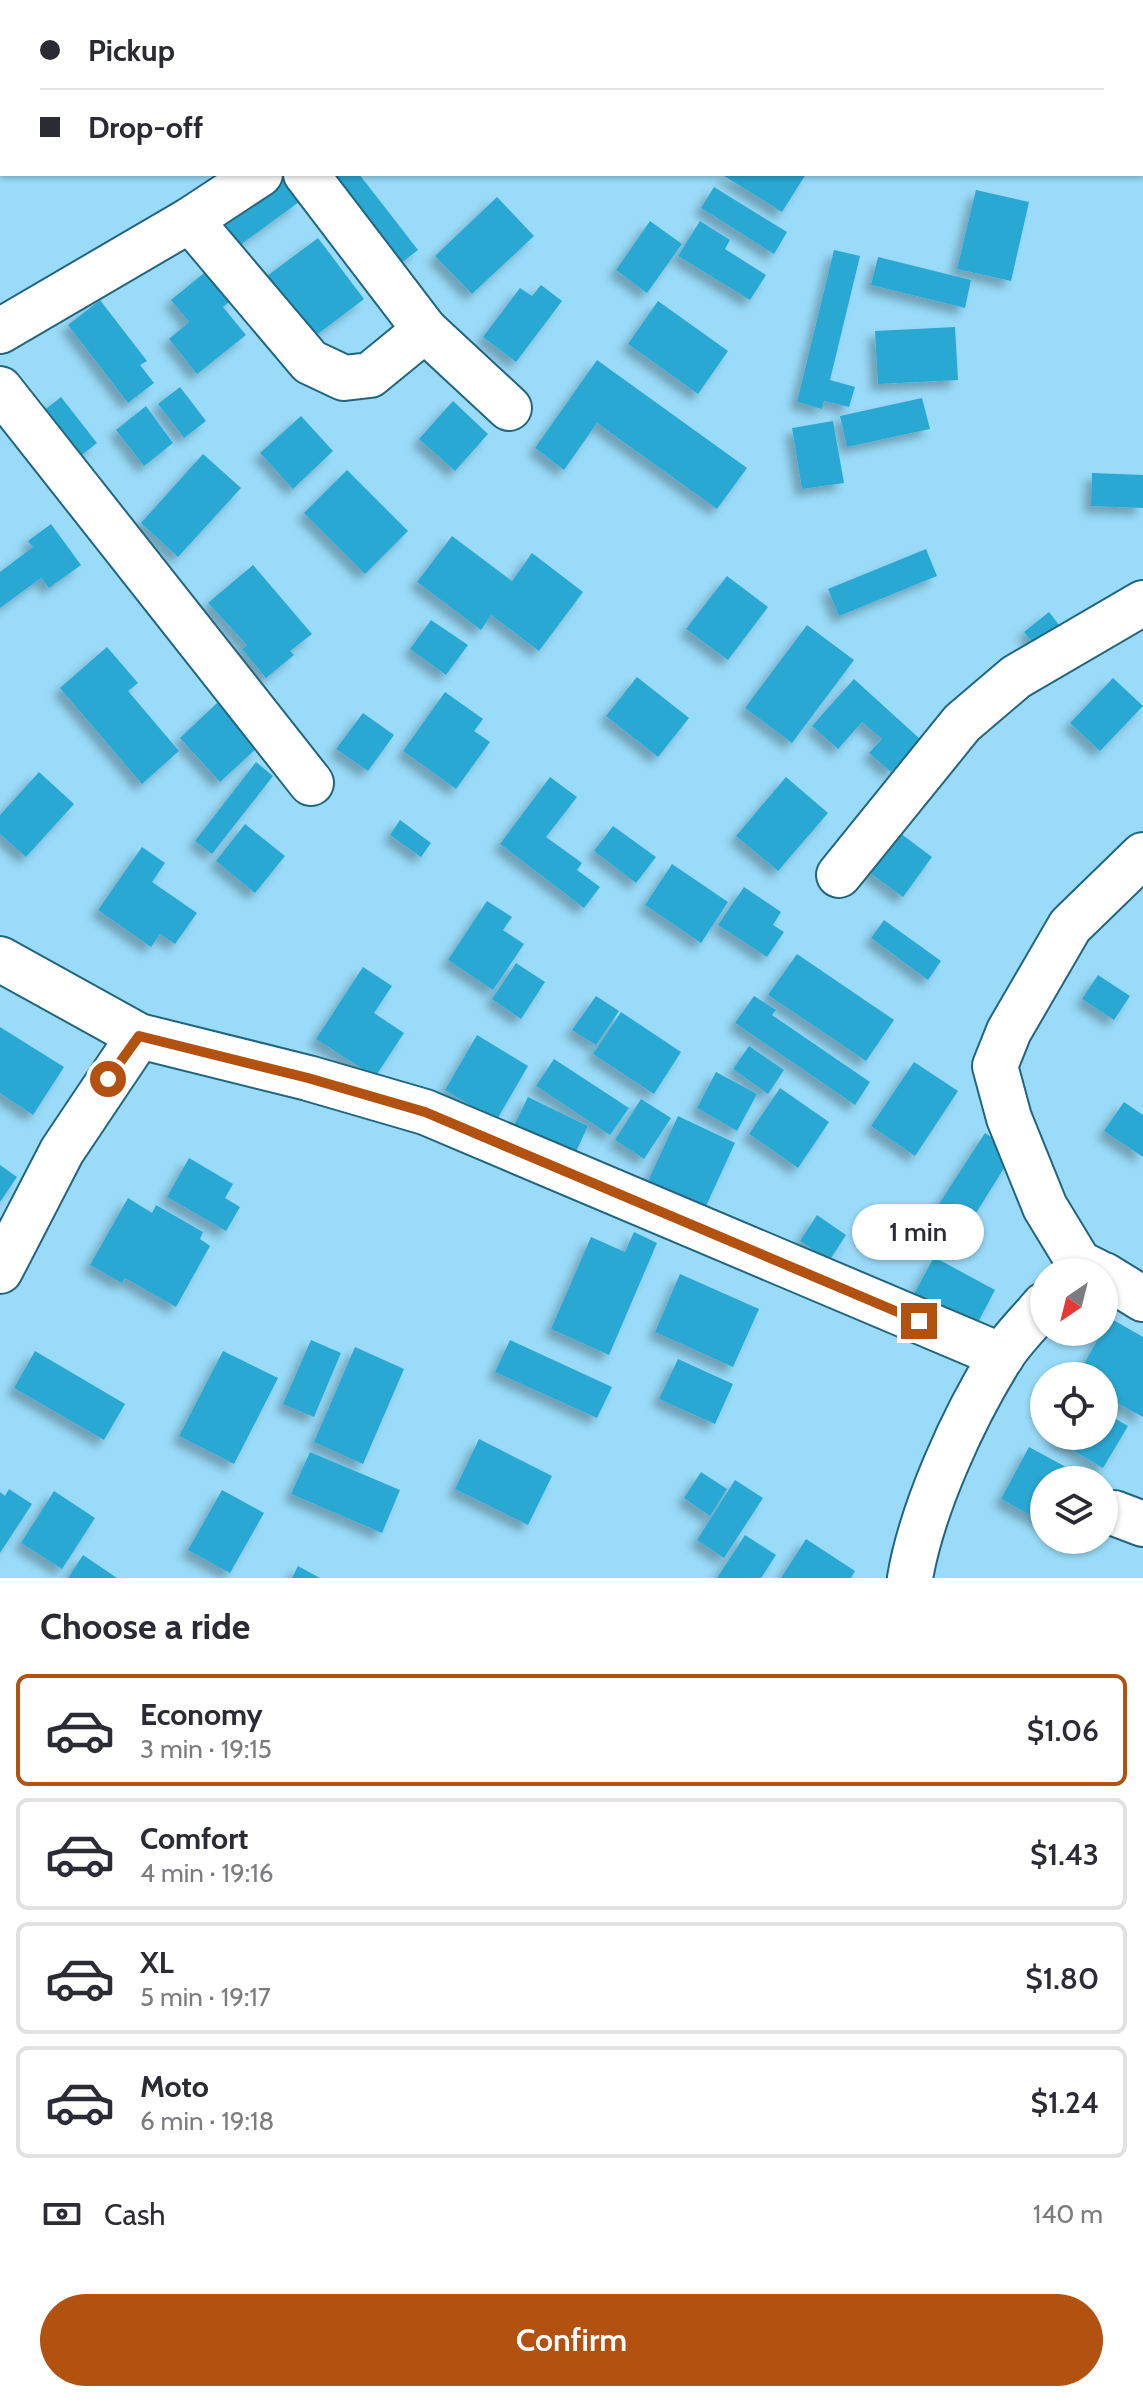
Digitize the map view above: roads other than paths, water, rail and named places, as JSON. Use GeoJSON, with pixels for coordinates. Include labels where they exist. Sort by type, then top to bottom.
{"type":"FeatureCollection","features":[{"type":"Feature","properties":{"kind":"street"},"geometry":{"type":"LineString","coordinates":[[0,331],[190,220],[257,176]]}},
{"type":"Feature","properties":{"kind":"street"},"geometry":{"type":"LineString","coordinates":[[308,176],[425,330],[509,408]]}},
{"type":"Feature","properties":{"kind":"street"},"geometry":{"type":"LineString","coordinates":[[190,220],[310,362],[344,378],[370,375],[425,330]]}},
{"type":"Feature","properties":{"kind":"street"},"geometry":{"type":"LineString","coordinates":[[0,389],[311,783]]}},
{"type":"Feature","properties":{"kind":"street"},"geometry":{"type":"LineString","coordinates":[[839,875],[962,723],[1016,677],[1143,603]]}},
{"type":"Feature","properties":{"kind":"street"},"geometry":{"type":"LineString","coordinates":[[1079,1258],[1045,1207],[1009,1118],[995,1066],[1009,1031],[1070,926],[1143,855]]}},
{"type":"Feature","properties":{"kind":"street"},"geometry":{"type":"LineString","coordinates":[[0,959],[139,1036],[308,1078],[425,1112],[1002,1356]]}},
{"type":"Feature","properties":{"kind":"street"},"geometry":{"type":"LineString","coordinates":[[0,1271],[62,1151],[139,1036]]}},
{"type":"Feature","properties":{"kind":"street"},"geometry":{"type":"LineString","coordinates":[[1118,1286],[1143,1299]]}},
{"type":"Feature","properties":{"kind":"street"},"geometry":{"type":"LineString","coordinates":[[910,1578],[915,1547],[942,1474],[1002,1356],[1030,1322]]}}]}
